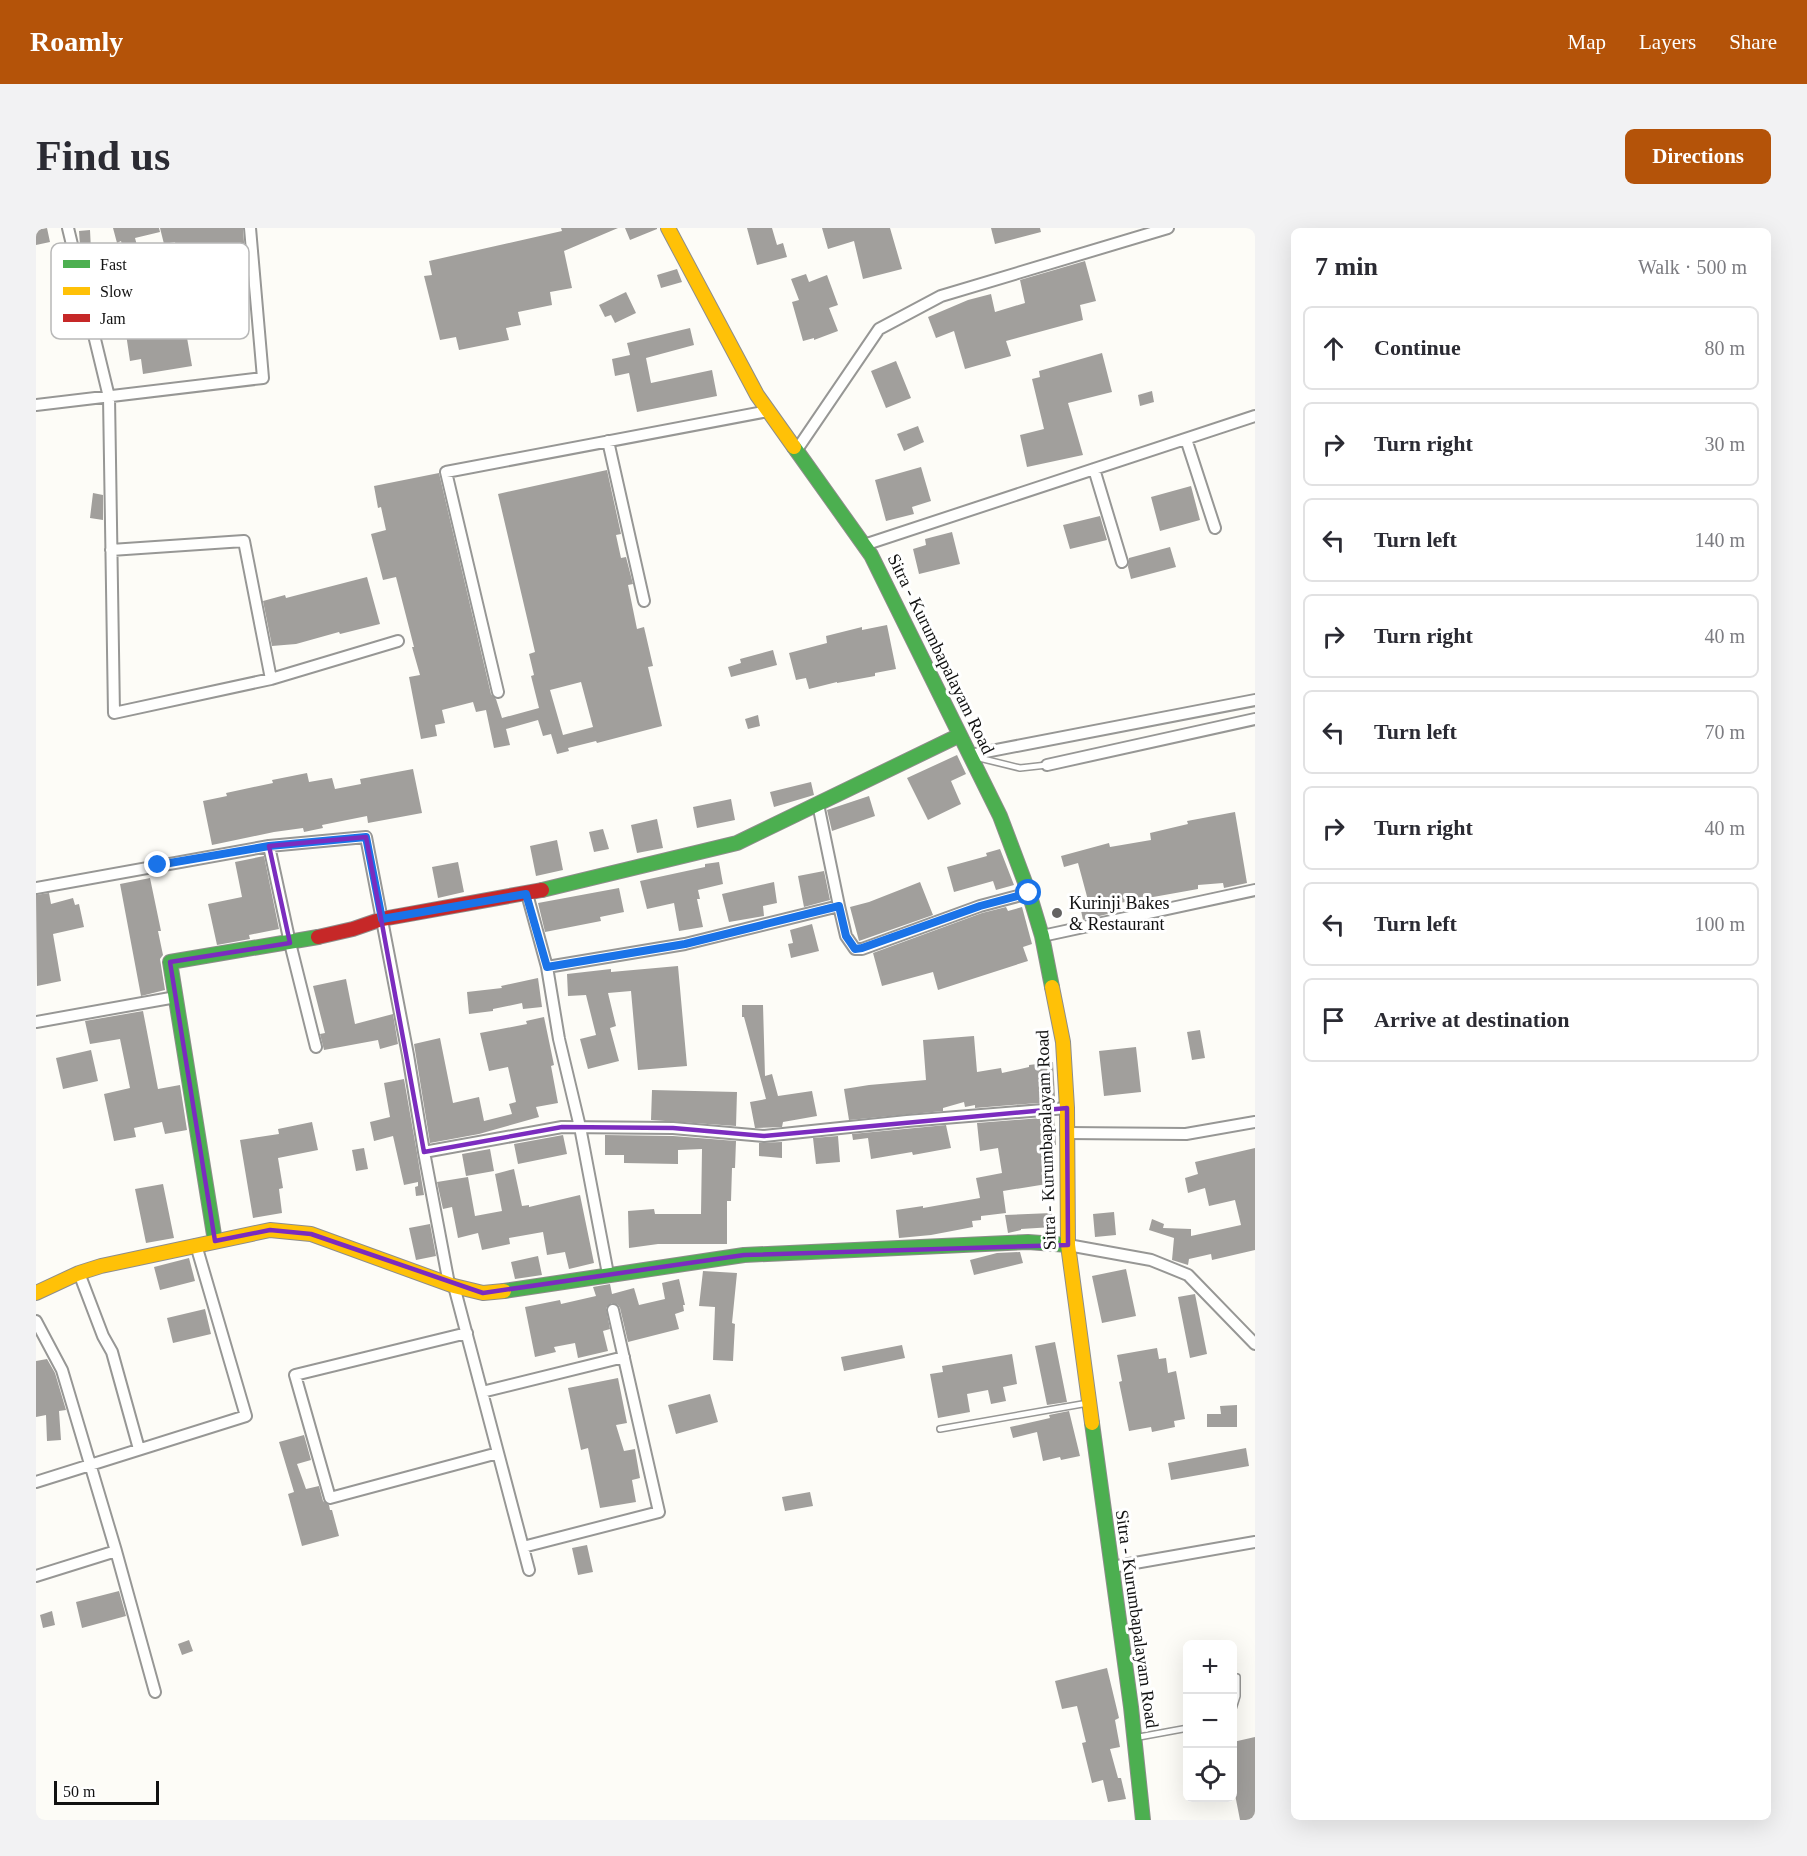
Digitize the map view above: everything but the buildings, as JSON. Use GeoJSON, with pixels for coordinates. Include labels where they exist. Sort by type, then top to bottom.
{"type":"FeatureCollection","features":[{"type":"Feature","properties":{"kind":"street"},"geometry":{"type":"LineString","coordinates":[[68,228],[72,243]]}},
{"type":"Feature","properties":{"kind":"street"},"geometry":{"type":"LineString","coordinates":[[36,405],[263,378],[250,228]]}},
{"type":"Feature","properties":{"kind":"street","name":"Sitra - Kurumbapalayam Road"},"geometry":{"type":"LineString","coordinates":[[668,228],[757,395],[872,555],[1000,816],[1029,893],[1042,936],[1064,1042],[1068,1245],[1112,1567],[1143,1820]]}},
{"type":"Feature","properties":{"kind":"street"},"geometry":{"type":"LineString","coordinates":[[796,451],[879,329],[941,296],[1168,228]]}},
{"type":"Feature","properties":{"kind":"street"},"geometry":{"type":"LineString","coordinates":[[95,339],[109,397],[114,713],[272,679],[398,641]]}},
{"type":"Feature","properties":{"kind":"street"},"geometry":{"type":"LineString","coordinates":[[498,692],[446,472],[768,411]]}},
{"type":"Feature","properties":{"kind":"street"},"geometry":{"type":"LineString","coordinates":[[864,545],[1255,416]]}},
{"type":"Feature","properties":{"kind":"street"},"geometry":{"type":"LineString","coordinates":[[1186,439],[1215,528]]}},
{"type":"Feature","properties":{"kind":"street"},"geometry":{"type":"LineString","coordinates":[[608,441],[644,601]]}},
{"type":"Feature","properties":{"kind":"street"},"geometry":{"type":"LineString","coordinates":[[1094,469],[1122,562]]}},
{"type":"Feature","properties":{"kind":"street"},"geometry":{"type":"LineString","coordinates":[[111,550],[244,541],[272,679]]}},
{"type":"Feature","properties":{"kind":"street"},"geometry":{"type":"LineString","coordinates":[[970,755],[1255,700]]}},
{"type":"Feature","properties":{"kind":"street"},"geometry":{"type":"LineString","coordinates":[[1047,765],[1255,719]]}},
{"type":"Feature","properties":{"kind":"street"},"geometry":{"type":"LineString","coordinates":[[215,1241],[170,962],[290,943],[382,919],[526,894],[737,843],[960,735]]}},
{"type":"Feature","properties":{"kind":"street"},"geometry":{"type":"LineString","coordinates":[[818,804],[846,936],[855,949],[980,906],[1029,893]]}},
{"type":"Feature","properties":{"kind":"street"},"geometry":{"type":"LineString","coordinates":[[36,888],[269,846],[366,837],[424,1152],[452,1285],[467,1333],[529,1570]]}},
{"type":"Feature","properties":{"kind":"street"},"geometry":{"type":"LineString","coordinates":[[269,846],[316,1047]]}},
{"type":"Feature","properties":{"kind":"street"},"geometry":{"type":"LineString","coordinates":[[1042,936],[1255,890]]}},
{"type":"Feature","properties":{"kind":"street"},"geometry":{"type":"LineString","coordinates":[[526,894],[547,967],[559,1039],[580,1127],[608,1274]]}},
{"type":"Feature","properties":{"kind":"street"},"geometry":{"type":"LineString","coordinates":[[547,967],[685,944],[839,906]]}},
{"type":"Feature","properties":{"kind":"street"},"geometry":{"type":"LineString","coordinates":[[36,1022],[176,997]]}},
{"type":"Feature","properties":{"kind":"street"},"geometry":{"type":"LineString","coordinates":[[424,1152],[561,1127],[673,1128],[764,1136],[1067,1108]]}},
{"type":"Feature","properties":{"kind":"street"},"geometry":{"type":"LineString","coordinates":[[1066,1133],[1186,1134],[1255,1122]]}},
{"type":"Feature","properties":{"kind":"street"},"geometry":{"type":"LineString","coordinates":[[36,1293],[79,1273],[101,1266],[270,1230],[310,1234],[452,1285],[483,1293],[744,1255],[1018,1243],[1068,1245],[1151,1260],[1188,1275],[1255,1344]]}},
{"type":"Feature","properties":{"kind":"street"},"geometry":{"type":"LineString","coordinates":[[36,1482],[246,1416],[196,1245]]}},
{"type":"Feature","properties":{"kind":"street"},"geometry":{"type":"LineString","coordinates":[[79,1273],[111,1352],[139,1449]]}},
{"type":"Feature","properties":{"kind":"street"},"geometry":{"type":"LineString","coordinates":[[523,1547],[659,1512],[613,1310]]}},
{"type":"Feature","properties":{"kind":"street"},"geometry":{"type":"LineString","coordinates":[[36,1321],[63,1370],[155,1692]]}},
{"type":"Feature","properties":{"kind":"street"},"geometry":{"type":"LineString","coordinates":[[467,1333],[295,1375],[330,1498],[498,1454]]}},
{"type":"Feature","properties":{"kind":"street"},"geometry":{"type":"LineString","coordinates":[[482,1392],[624,1357]]}},
{"type":"Feature","properties":{"kind":"street"},"geometry":{"type":"LineString","coordinates":[[1112,1567],[1255,1542]]}},
{"type":"Feature","properties":{"kind":"street"},"geometry":{"type":"LineString","coordinates":[[36,1576],[116,1551]]}},
{"type":"Feature","properties":{"kind":"lane"},"geometry":{"type":"LineString","coordinates":[[970,755],[1020,768],[1047,765]]}},
{"type":"Feature","properties":{"kind":"lane"},"geometry":{"type":"LineString","coordinates":[[940,1429],[1089,1402]]}},
{"type":"Feature","properties":{"kind":"lane"},"geometry":{"type":"LineString","coordinates":[[1237,1696],[1238,1677]]}},
{"type":"Feature","properties":{"kind":"lane"},"geometry":{"type":"LineString","coordinates":[[1134,1738],[1183,1729]]}},
{"type":"Feature","properties":{"kind":"highlighted area"},"geometry":{"type":"Polygon","coordinates":[[[366,837],[424,1152],[562,1127],[673,1128],[764,1136],[1067,1108],[1068,1245],[744,1255],[483,1293],[311,1234],[270,1230],[215,1241],[170,962],[290,943],[269,846],[366,837]]]}},
{"type":"Feature","properties":{"kind":"traffic: fast"},"geometry":{"type":"LineString","coordinates":[[794,447],[871,555],[1000,816],[1029,893],[1042,936],[1052,987]]}},
{"type":"Feature","properties":{"kind":"traffic: fast"},"geometry":{"type":"LineString","coordinates":[[542,890],[737,843],[960,735]]}},
{"type":"Feature","properties":{"kind":"traffic: fast"},"geometry":{"type":"LineString","coordinates":[[215,1241],[170,962],[318,937]]}},
{"type":"Feature","properties":{"kind":"traffic: fast"},"geometry":{"type":"LineString","coordinates":[[504,1291],[744,1255],[1028,1242],[1068,1245]]}},
{"type":"Feature","properties":{"kind":"traffic: fast"},"geometry":{"type":"LineString","coordinates":[[1092,1423],[1131,1707],[1143,1820]]}},
{"type":"Feature","properties":{"kind":"traffic: slow"},"geometry":{"type":"LineString","coordinates":[[668,228],[757,395],[794,447]]}},
{"type":"Feature","properties":{"kind":"traffic: slow"},"geometry":{"type":"LineString","coordinates":[[1052,987],[1063,1042],[1067,1108],[1068,1245],[1092,1423]]}},
{"type":"Feature","properties":{"kind":"traffic: slow"},"geometry":{"type":"LineString","coordinates":[[36,1293],[79,1273],[101,1266],[270,1230],[311,1234],[454,1286],[483,1293],[504,1291]]}},
{"type":"Feature","properties":{"kind":"traffic: jam"},"geometry":{"type":"LineString","coordinates":[[318,937],[382,919],[542,890]]}},
{"type":"Feature","properties":{"kind":"place","name":"Kurinji Bakes & Restaurant"},"geometry":{"type":"Point","coordinates":[1057,913]}},
{"type":"Feature","properties":{"kind":"route"},"geometry":{"type":"LineString","coordinates":[[158,865],[269,846],[366,837],[382,919],[526,894],[547,967],[685,944],[839,906],[846,936],[855,949],[862,948],[980,906],[1029,893]]}}]}
